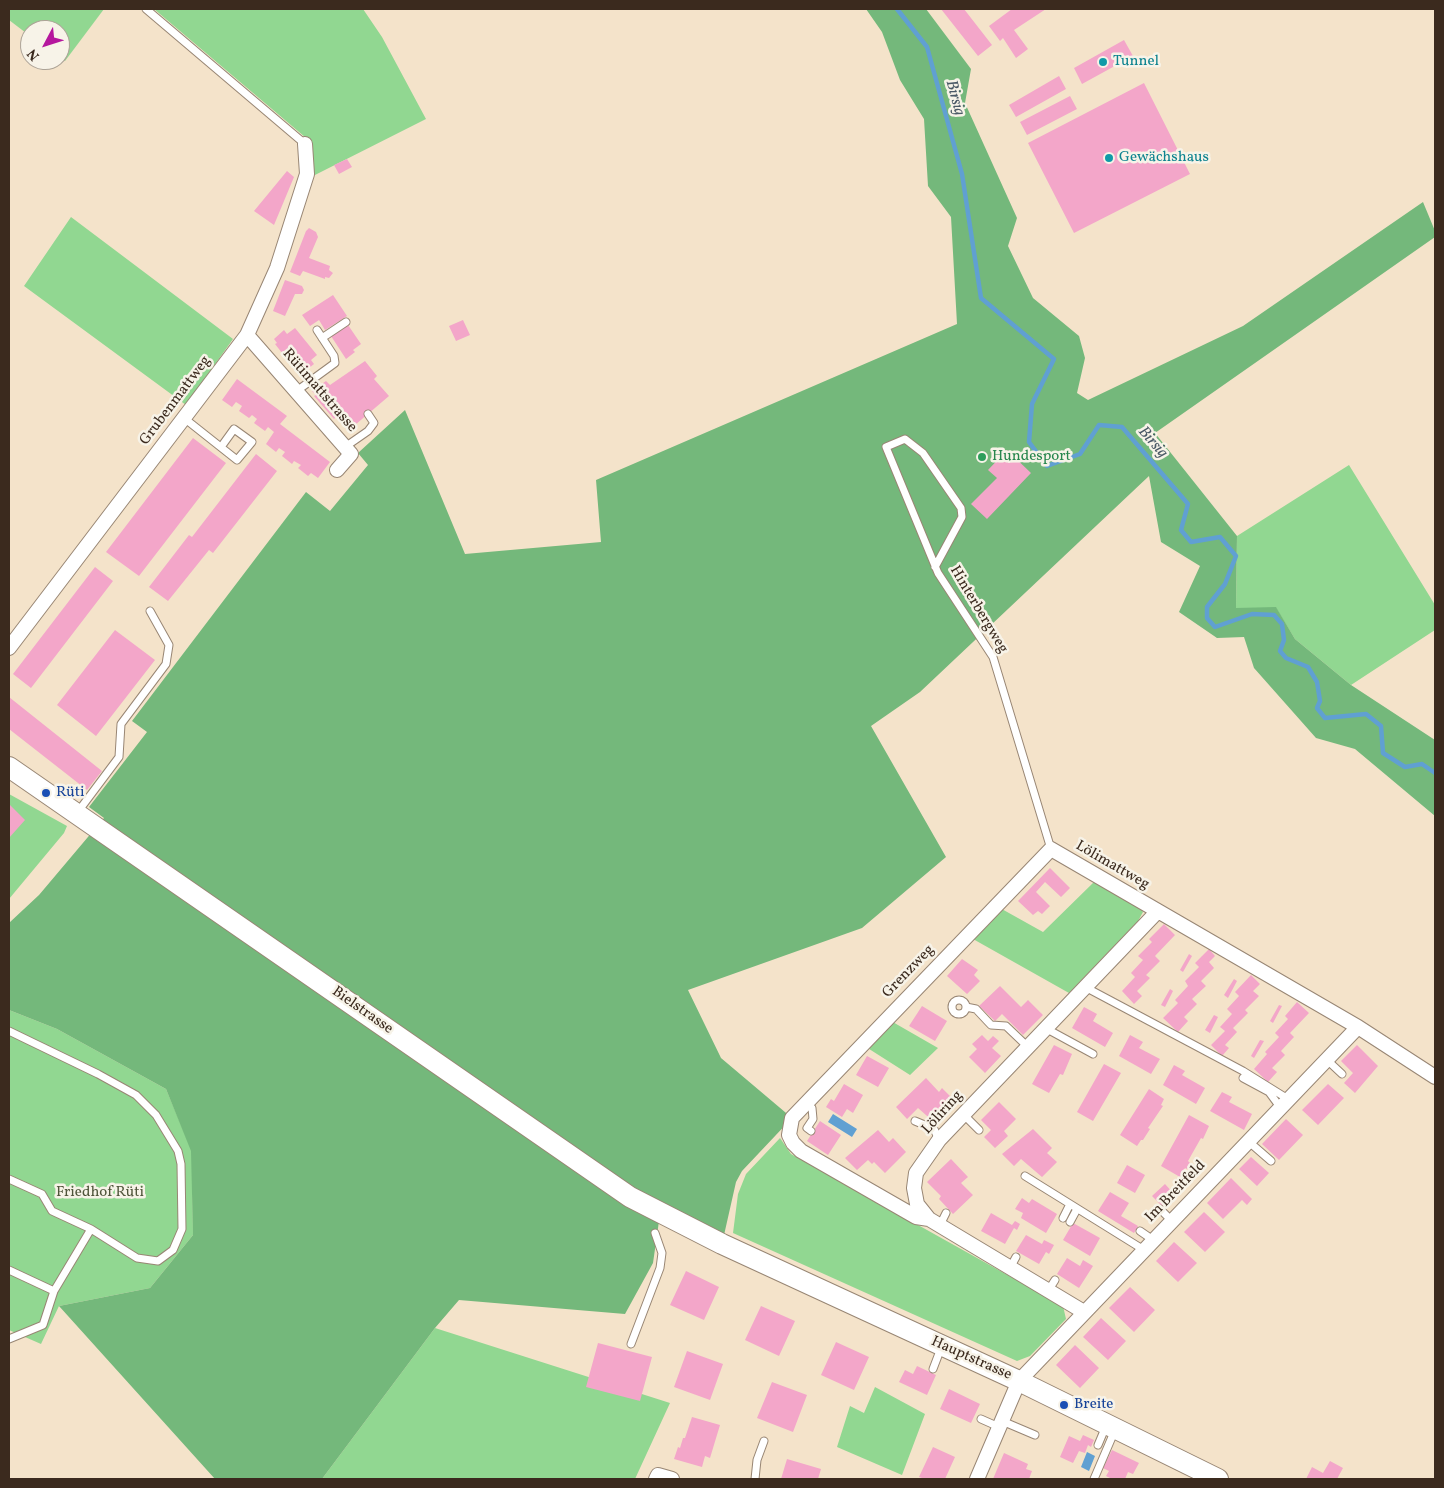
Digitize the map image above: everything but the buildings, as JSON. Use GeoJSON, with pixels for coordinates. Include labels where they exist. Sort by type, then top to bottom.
{"type":"FeatureCollection","features":[{"type":"Feature","properties":{"kind":"main road","name":"Bielstrasse"},"geometry":{"type":"LineString","coordinates":[[9,767],[630,1197],[722,1244]]}},
{"type":"Feature","properties":{"kind":"main road","name":"Hauptstrasse"},"geometry":{"type":"LineString","coordinates":[[722,1244],[1019,1381],[1110,1428],[1218,1479]]}},
{"type":"Feature","properties":{"kind":"street","name":"Grubenmattweg"},"geometry":{"type":"LineString","coordinates":[[9,648],[247,335],[268,300],[286,256],[307,174],[305,144]]}},
{"type":"Feature","properties":{"kind":"street","name":"Rütimattstrasse"},"geometry":{"type":"LineString","coordinates":[[247,335],[298,390],[351,454],[338,470]]}},
{"type":"Feature","properties":{"kind":"street","name":"Lölimattweg"},"geometry":{"type":"LineString","coordinates":[[1051,849],[1358,1027],[1435,1077]]}},
{"type":"Feature","properties":{"kind":"street","name":"Grenzweg"},"geometry":{"type":"LineString","coordinates":[[934,1223],[916,1217],[801,1151],[793,1143],[790,1135],[792,1118],[805,1103],[820,1096],[846,1069],[1051,849]]}},
{"type":"Feature","properties":{"kind":"street","name":"Löliring"},"geometry":{"type":"LineString","coordinates":[[1084,1312],[1052,1285],[1013,1262],[934,1223],[917,1204],[914,1188],[916,1173],[939,1140],[1158,911]]}},
{"type":"Feature","properties":{"kind":"street","name":"Im Breitfeld"},"geometry":{"type":"LineString","coordinates":[[1019,1381],[1248,1141],[1313,1081],[1326,1059],[1358,1027]]}},
{"type":"Feature","properties":{"kind":"street"},"geometry":{"type":"LineString","coordinates":[[978,1479],[1019,1381]]}},
{"type":"Feature","properties":{"kind":"street"},"geometry":{"type":"LineString","coordinates":[[657,1477],[672,1479]]}},
{"type":"Feature","properties":{"kind":"lane"},"geometry":{"type":"LineString","coordinates":[[146,9],[305,144]]}},
{"type":"Feature","properties":{"kind":"lane"},"geometry":{"type":"LineString","coordinates":[[322,338],[346,322]]}},
{"type":"Feature","properties":{"kind":"lane"},"geometry":{"type":"LineString","coordinates":[[298,390],[335,363],[334,356],[317,330]]}},
{"type":"Feature","properties":{"kind":"lane"},"geometry":{"type":"LineString","coordinates":[[345,446],[368,431],[374,423],[368,414]]}},
{"type":"Feature","properties":{"kind":"lane"},"geometry":{"type":"LineString","coordinates":[[184,418],[236,460],[252,442],[234,429],[221,447]]}},
{"type":"Feature","properties":{"kind":"lane","name":"Hinterbergweg"},"geometry":{"type":"LineString","coordinates":[[936,567],[962,517],[961,508],[923,453],[906,439],[886,447],[936,567],[993,658],[1051,849]]}},
{"type":"Feature","properties":{"kind":"lane"},"geometry":{"type":"LineString","coordinates":[[76,813],[119,757],[121,724],[166,664],[169,645],[150,611]]}},
{"type":"Feature","properties":{"kind":"lane"},"geometry":{"type":"LineString","coordinates":[[1085,987],[1248,1074],[1288,1104]]}},
{"type":"Feature","properties":{"kind":"lane"},"geometry":{"type":"LineString","coordinates":[[966,1007],[976,1009],[991,1024],[1006,1026],[1029,1048]]}},
{"type":"Feature","properties":{"kind":"lane"},"geometry":{"type":"LineString","coordinates":[[1047,1028],[1093,1054]]}},
{"type":"Feature","properties":{"kind":"lane"},"geometry":{"type":"LineString","coordinates":[[9,1031],[98,1074],[136,1096],[156,1115],[178,1151],[181,1172],[182,1229],[173,1250],[158,1261],[137,1258],[91,1230],[52,1212],[42,1194],[9,1179]]}},
{"type":"Feature","properties":{"kind":"lane"},"geometry":{"type":"LineString","coordinates":[[1326,1059],[1342,1074]]}},
{"type":"Feature","properties":{"kind":"lane"},"geometry":{"type":"LineString","coordinates":[[1244,1078],[1288,1104]]}},
{"type":"Feature","properties":{"kind":"lane"},"geometry":{"type":"LineString","coordinates":[[805,1103],[812,1108],[813,1119],[807,1128],[811,1131]]}},
{"type":"Feature","properties":{"kind":"lane"},"geometry":{"type":"LineString","coordinates":[[964,1114],[979,1130]]}},
{"type":"Feature","properties":{"kind":"lane"},"geometry":{"type":"LineString","coordinates":[[915,1121],[934,1129],[939,1140]]}},
{"type":"Feature","properties":{"kind":"lane"},"geometry":{"type":"LineString","coordinates":[[1248,1141],[1271,1161]]}},
{"type":"Feature","properties":{"kind":"lane"},"geometry":{"type":"LineString","coordinates":[[1025,1176],[1077,1209],[1148,1245]]}},
{"type":"Feature","properties":{"kind":"lane"},"geometry":{"type":"LineString","coordinates":[[1070,1204],[1066,1220],[1077,1209]]}},
{"type":"Feature","properties":{"kind":"lane"},"geometry":{"type":"LineString","coordinates":[[1160,1209],[1172,1221]]}},
{"type":"Feature","properties":{"kind":"lane"},"geometry":{"type":"LineString","coordinates":[[934,1223],[946,1213]]}},
{"type":"Feature","properties":{"kind":"lane"},"geometry":{"type":"LineString","coordinates":[[9,1339],[43,1325],[54,1291],[91,1230]]}},
{"type":"Feature","properties":{"kind":"lane"},"geometry":{"type":"LineString","coordinates":[[1140,1231],[1148,1245]]}},
{"type":"Feature","properties":{"kind":"lane"},"geometry":{"type":"LineString","coordinates":[[631,1344],[660,1268],[662,1253],[654,1234]]}},
{"type":"Feature","properties":{"kind":"lane"},"geometry":{"type":"LineString","coordinates":[[9,1270],[54,1291]]}},
{"type":"Feature","properties":{"kind":"lane"},"geometry":{"type":"LineString","coordinates":[[933,1369],[942,1346]]}},
{"type":"Feature","properties":{"kind":"lane"},"geometry":{"type":"LineString","coordinates":[[981,1419],[1035,1435]]}},
{"type":"Feature","properties":{"kind":"lane"},"geometry":{"type":"LineString","coordinates":[[1098,1445],[1110,1428]]}},
{"type":"Feature","properties":{"kind":"lane"},"geometry":{"type":"LineString","coordinates":[[1094,1479],[1110,1428]]}},
{"type":"Feature","properties":{"kind":"lane"},"geometry":{"type":"LineString","coordinates":[[755,1479],[756,1460],[764,1441]]}},
{"type":"Feature","properties":{"kind":"green space"},"geometry":{"type":"Polygon","coordinates":[[[9,9],[104,9],[70,54],[70,20],[20,20],[20,28],[9,20],[9,9]]]}},
{"type":"Feature","properties":{"kind":"green space"},"geometry":{"type":"Polygon","coordinates":[[[154,9],[363,9],[382,37],[426,119],[311,177],[312,143],[154,9]]]}},
{"type":"Feature","properties":{"kind":"green space"},"geometry":{"type":"Polygon","coordinates":[[[866,9],[926,9],[971,69],[965,103],[1017,218],[1008,246],[1033,298],[1079,336],[1085,358],[1077,393],[1088,400],[1243,326],[1423,202],[1435,231],[1435,237],[1155,433],[1237,536],[1236,608],[1276,607],[1295,639],[1351,685],[1435,740],[1435,816],[1355,749],[1316,738],[1254,668],[1244,637],[1217,638],[1179,612],[1200,566],[1161,542],[1149,476],[920,692],[871,726],[946,857],[862,928],[688,990],[721,1058],[792,1118],[742,1171],[736,1182],[722,1244],[660,1214],[653,1263],[625,1314],[459,1300],[435,1328],[322,1479],[215,1479],[59,1306],[150,1288],[193,1235],[191,1151],[166,1089],[57,1029],[9,1010],[9,923],[39,895],[104,818],[89,807],[147,732],[132,721],[306,492],[330,511],[368,465],[358,453],[405,410],[465,554],[601,542],[596,480],[957,324],[951,217],[928,186],[924,119],[900,80],[882,32],[866,9]]]}},
{"type":"Feature","properties":{"kind":"green space"},"geometry":{"type":"Polygon","coordinates":[[[71,217],[233,339],[186,405],[24,286],[71,217]]]}},
{"type":"Feature","properties":{"kind":"green space"},"geometry":{"type":"Polygon","coordinates":[[[1349,465],[1435,605],[1435,630],[1351,685],[1295,639],[1276,608],[1236,608],[1237,536],[1349,465]]]}},
{"type":"Feature","properties":{"kind":"green space"},"geometry":{"type":"Polygon","coordinates":[[[9,794],[67,826],[64,833],[9,899],[9,794]]]}},
{"type":"Feature","properties":{"kind":"green space"},"geometry":{"type":"Polygon","coordinates":[[[1094,882],[1138,904],[1143,912],[1138,921],[1069,993],[973,939],[1000,908],[1043,932],[1094,882]]]}},
{"type":"Feature","properties":{"kind":"green space","name":"Friedhof Rüti"},"geometry":{"type":"Polygon","coordinates":[[[9,1010],[57,1029],[166,1089],[192,1151],[193,1235],[150,1288],[59,1306],[41,1344],[9,1330],[9,1010]]]}},
{"type":"Feature","properties":{"kind":"green space"},"geometry":{"type":"Polygon","coordinates":[[[891,1021],[938,1048],[910,1075],[866,1047],[891,1021]]]}},
{"type":"Feature","properties":{"kind":"green space"},"geometry":{"type":"Polygon","coordinates":[[[780,1138],[791,1154],[1063,1306],[1066,1319],[1030,1356],[1017,1361],[733,1233],[738,1194],[746,1174],[780,1138]]]}},
{"type":"Feature","properties":{"kind":"green space"},"geometry":{"type":"Polygon","coordinates":[[[435,1328],[670,1403],[635,1479],[322,1479],[435,1328]]]}},
{"type":"Feature","properties":{"kind":"green space"},"geometry":{"type":"Polygon","coordinates":[[[875,1387],[925,1414],[902,1475],[837,1447],[850,1406],[864,1413],[875,1387]]]}},
{"type":"Feature","properties":{"kind":"water"},"geometry":{"type":"Polygon","coordinates":[[[833,1114],[857,1129],[852,1137],[828,1122],[833,1114]]]}},
{"type":"Feature","properties":{"kind":"water"},"geometry":{"type":"Polygon","coordinates":[[[1087,1452],[1095,1456],[1089,1471],[1081,1467],[1087,1452]]]}},
{"type":"Feature","properties":{"kind":"waterway","name":"Birsig"},"geometry":{"type":"LineString","coordinates":[[897,9],[927,47],[962,174],[981,298],[1054,359],[1032,404],[1029,442],[1047,466],[1080,454],[1099,425],[1122,427],[1188,504],[1181,530],[1191,542],[1220,537],[1236,556],[1225,584],[1207,607],[1207,618],[1215,627],[1252,614],[1274,615],[1282,624],[1284,640],[1280,651],[1286,658],[1308,667],[1317,682],[1320,701],[1317,708],[1325,718],[1366,714],[1381,726],[1383,753],[1405,767],[1422,764],[1435,773]]}},
{"type":"Feature","properties":{"kind":"place","name":"Tunnel"},"geometry":{"type":"Point","coordinates":[1103,62]}},
{"type":"Feature","properties":{"kind":"place","name":"Gewächshaus"},"geometry":{"type":"Point","coordinates":[1109,158]}},
{"type":"Feature","properties":{"kind":"place","name":"Hundesport"},"geometry":{"type":"Point","coordinates":[982,457]}},
{"type":"Feature","properties":{"kind":"place","name":"Rüti"},"geometry":{"type":"Point","coordinates":[46,793]}},
{"type":"Feature","properties":{"kind":"place","name":"Breite"},"geometry":{"type":"Point","coordinates":[1064,1405]}}]}
